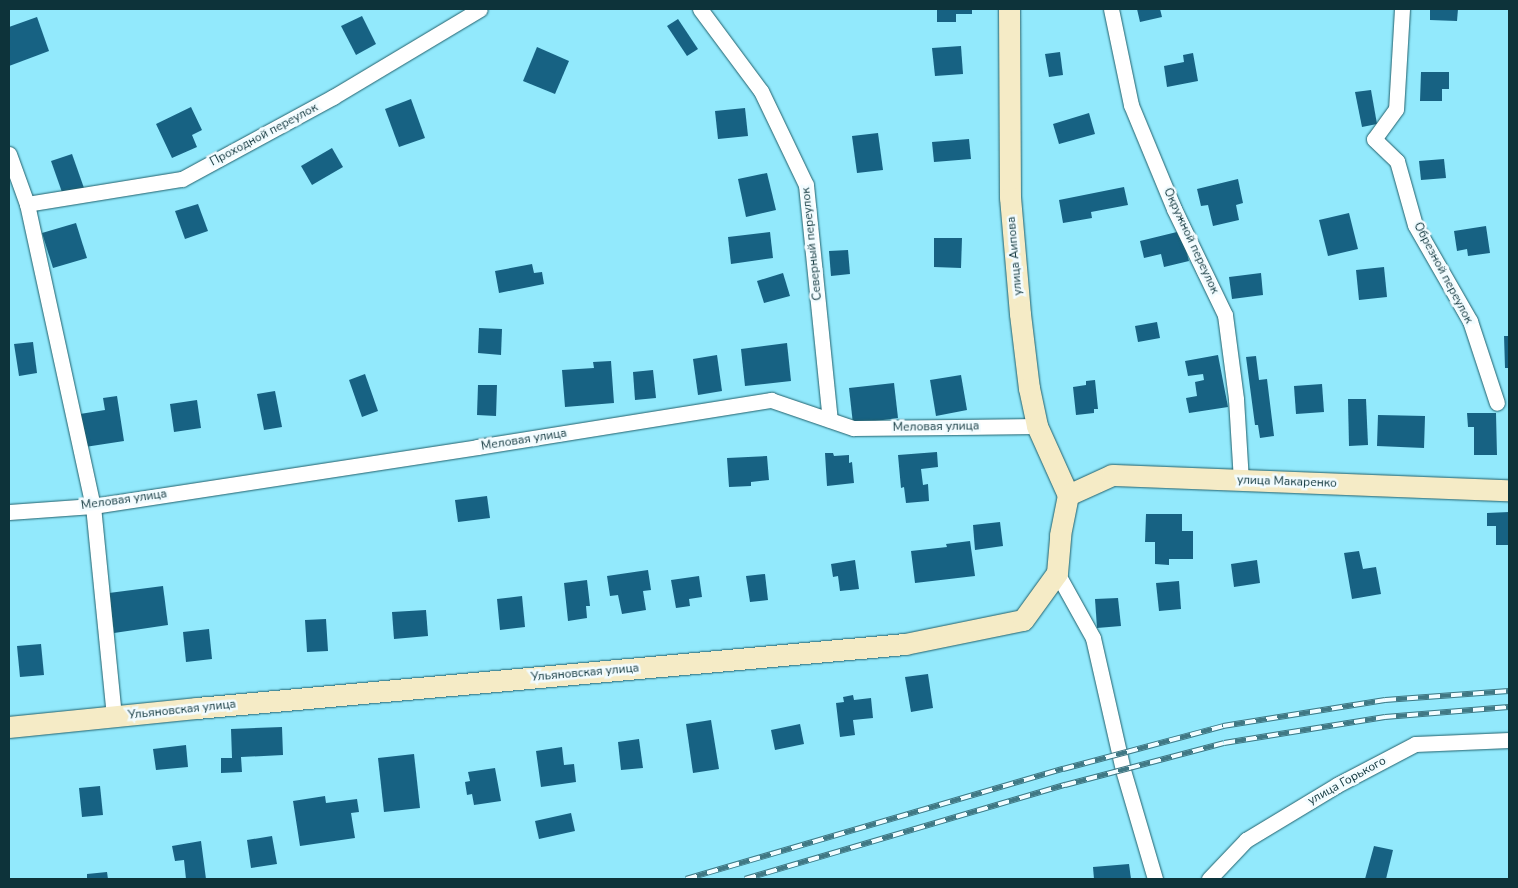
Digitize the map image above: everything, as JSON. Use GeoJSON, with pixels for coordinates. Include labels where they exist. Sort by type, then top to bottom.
{"type":"FeatureCollection","features":[{"type":"Feature","properties":{"kind":"main road","name":"улица Аипова"},"geometry":{"type":"LineString","coordinates":[[1009,9],[1010,197],[1020,314],[1037,426],[1068,495]]}},
{"type":"Feature","properties":{"kind":"main road","name":"улица Макаренко"},"geometry":{"type":"LineString","coordinates":[[1068,495],[1112,475],[1509,490]]}},
{"type":"Feature","properties":{"kind":"main road"},"geometry":{"type":"LineString","coordinates":[[1057,573],[1060,535],[1068,495]]}},
{"type":"Feature","properties":{"kind":"main road","name":"Ульяновская улица"},"geometry":{"type":"LineString","coordinates":[[9,727],[905,644],[1023,620],[1057,573]]}},
{"type":"Feature","properties":{"kind":"street","name":"Проходной переулок"},"geometry":{"type":"LineString","coordinates":[[27,204],[182,179],[333,97],[480,9]]}},
{"type":"Feature","properties":{"kind":"street","name":"Северный переулок"},"geometry":{"type":"LineString","coordinates":[[700,9],[761,91],[806,185],[830,420]]}},
{"type":"Feature","properties":{"kind":"street","name":"Окружной переулок"},"geometry":{"type":"LineString","coordinates":[[1111,9],[1131,105],[1174,209],[1225,315],[1236,399],[1241,480]]}},
{"type":"Feature","properties":{"kind":"street","name":"Обрезной переулок"},"geometry":{"type":"LineString","coordinates":[[1402,9],[1396,109],[1374,139],[1397,161],[1415,225],[1470,321],[1496,403]]}},
{"type":"Feature","properties":{"kind":"street"},"geometry":{"type":"LineString","coordinates":[[9,154],[27,204],[93,506],[114,717]]}},
{"type":"Feature","properties":{"kind":"street","name":"Меловая улица"},"geometry":{"type":"LineString","coordinates":[[9,512],[93,506],[771,400],[853,428],[1037,426]]}},
{"type":"Feature","properties":{"kind":"street"},"geometry":{"type":"LineString","coordinates":[[1057,573],[1093,638],[1123,770],[1155,879]]}},
{"type":"Feature","properties":{"kind":"street","name":"улица Горького"},"geometry":{"type":"LineString","coordinates":[[1209,879],[1246,840],[1337,785],[1415,744],[1509,740]]}},
{"type":"Feature","properties":{"kind":"building"},"geometry":{"type":"Polygon","coordinates":[[[937,9],[972,9],[972,14],[956,14],[956,22],[937,22],[937,9]]]}},
{"type":"Feature","properties":{"kind":"building"},"geometry":{"type":"Polygon","coordinates":[[[1137,9],[1160,9],[1162,17],[1140,22],[1137,9]]]}},
{"type":"Feature","properties":{"kind":"building"},"geometry":{"type":"Polygon","coordinates":[[[1430,9],[1458,9],[1457,21],[1430,20],[1430,9]]]}},
{"type":"Feature","properties":{"kind":"building"},"geometry":{"type":"Polygon","coordinates":[[[362,16],[376,44],[356,55],[341,26],[362,16]]]}},
{"type":"Feature","properties":{"kind":"building"},"geometry":{"type":"Polygon","coordinates":[[[37,17],[49,51],[9,66],[9,27],[37,17]]]}},
{"type":"Feature","properties":{"kind":"building"},"geometry":{"type":"Polygon","coordinates":[[[678,19],[698,49],[687,56],[667,26],[678,19]]]}},
{"type":"Feature","properties":{"kind":"building"},"geometry":{"type":"Polygon","coordinates":[[[961,46],[963,74],[935,76],[932,48],[961,46]]]}},
{"type":"Feature","properties":{"kind":"building"},"geometry":{"type":"Polygon","coordinates":[[[537,47],[569,61],[555,94],[523,81],[537,47]]]}},
{"type":"Feature","properties":{"kind":"building"},"geometry":{"type":"Polygon","coordinates":[[[1060,52],[1063,75],[1049,77],[1045,54],[1060,52]]]}},
{"type":"Feature","properties":{"kind":"building"},"geometry":{"type":"Polygon","coordinates":[[[1193,53],[1198,81],[1167,87],[1164,66],[1184,62],[1183,55],[1193,53]]]}},
{"type":"Feature","properties":{"kind":"building"},"geometry":{"type":"Polygon","coordinates":[[[1421,72],[1449,72],[1449,89],[1442,89],[1442,101],[1420,101],[1421,72]]]}},
{"type":"Feature","properties":{"kind":"building"},"geometry":{"type":"Polygon","coordinates":[[[1371,90],[1377,124],[1362,127],[1355,92],[1371,90]]]}},
{"type":"Feature","properties":{"kind":"building"},"geometry":{"type":"Polygon","coordinates":[[[411,99],[425,138],[399,147],[385,109],[411,99]]]}},
{"type":"Feature","properties":{"kind":"building"},"geometry":{"type":"Polygon","coordinates":[[[191,107],[202,130],[192,135],[197,147],[172,158],[156,124],[191,107]]]}},
{"type":"Feature","properties":{"kind":"building"},"geometry":{"type":"Polygon","coordinates":[[[745,108],[748,136],[718,139],[715,111],[745,108]]]}},
{"type":"Feature","properties":{"kind":"building"},"geometry":{"type":"Polygon","coordinates":[[[1089,113],[1095,134],[1059,144],[1053,124],[1089,113]]]}},
{"type":"Feature","properties":{"kind":"building"},"geometry":{"type":"Polygon","coordinates":[[[878,133],[883,170],[857,173],[852,136],[878,133]]]}},
{"type":"Feature","properties":{"kind":"building"},"geometry":{"type":"Polygon","coordinates":[[[969,139],[971,159],[934,162],[932,142],[969,139]]]}},
{"type":"Feature","properties":{"kind":"building"},"geometry":{"type":"Polygon","coordinates":[[[332,148],[343,167],[312,185],[301,166],[332,148]]]}},
{"type":"Feature","properties":{"kind":"building"},"geometry":{"type":"Polygon","coordinates":[[[72,154],[84,188],[63,195],[51,161],[72,154]]]}},
{"type":"Feature","properties":{"kind":"building"},"geometry":{"type":"Polygon","coordinates":[[[1444,159],[1446,178],[1421,180],[1419,161],[1444,159]]]}},
{"type":"Feature","properties":{"kind":"building"},"geometry":{"type":"Polygon","coordinates":[[[767,173],[776,210],[746,217],[738,179],[767,173]]]}},
{"type":"Feature","properties":{"kind":"building"},"geometry":{"type":"Polygon","coordinates":[[[1238,179],[1243,203],[1236,205],[1239,220],[1213,226],[1208,205],[1201,206],[1197,189],[1238,179]]]}},
{"type":"Feature","properties":{"kind":"building"},"geometry":{"type":"Polygon","coordinates":[[[1124,187],[1128,205],[1091,212],[1092,218],[1063,223],[1059,200],[1124,187]]]}},
{"type":"Feature","properties":{"kind":"building"},"geometry":{"type":"Polygon","coordinates":[[[198,204],[208,231],[185,239],[175,211],[198,204]]]}},
{"type":"Feature","properties":{"kind":"building"},"geometry":{"type":"Polygon","coordinates":[[[1349,213],[1358,249],[1328,256],[1319,220],[1349,213]]]}},
{"type":"Feature","properties":{"kind":"building"},"geometry":{"type":"Polygon","coordinates":[[[76,223],[87,258],[53,268],[42,233],[76,223]]]}},
{"type":"Feature","properties":{"kind":"building"},"geometry":{"type":"Polygon","coordinates":[[[1486,226],[1490,253],[1468,256],[1467,249],[1457,251],[1454,231],[1486,226]]]}},
{"type":"Feature","properties":{"kind":"building"},"geometry":{"type":"Polygon","coordinates":[[[1181,231],[1189,261],[1164,267],[1161,254],[1144,258],[1140,241],[1181,231]]]}},
{"type":"Feature","properties":{"kind":"building"},"geometry":{"type":"Polygon","coordinates":[[[770,232],[773,258],[731,264],[728,237],[770,232]]]}},
{"type":"Feature","properties":{"kind":"building"},"geometry":{"type":"Polygon","coordinates":[[[934,238],[962,238],[961,268],[934,267],[934,238]]]}},
{"type":"Feature","properties":{"kind":"building"},"geometry":{"type":"Polygon","coordinates":[[[848,250],[850,274],[831,276],[829,251],[848,250]]]}},
{"type":"Feature","properties":{"kind":"building"},"geometry":{"type":"Polygon","coordinates":[[[532,264],[534,273],[542,272],[544,284],[499,293],[495,271],[532,264]]]}},
{"type":"Feature","properties":{"kind":"building"},"geometry":{"type":"Polygon","coordinates":[[[1384,267],[1387,297],[1359,300],[1356,270],[1384,267]]]}},
{"type":"Feature","properties":{"kind":"building"},"geometry":{"type":"Polygon","coordinates":[[[783,273],[790,296],[764,303],[757,281],[783,273]]]}},
{"type":"Feature","properties":{"kind":"building"},"geometry":{"type":"Polygon","coordinates":[[[1261,273],[1263,295],[1232,299],[1229,277],[1261,273]]]}},
{"type":"Feature","properties":{"kind":"building"},"geometry":{"type":"Polygon","coordinates":[[[1157,322],[1160,338],[1138,342],[1135,326],[1157,322]]]}},
{"type":"Feature","properties":{"kind":"building"},"geometry":{"type":"Polygon","coordinates":[[[479,328],[502,329],[501,355],[478,353],[479,328]]]}},
{"type":"Feature","properties":{"kind":"building"},"geometry":{"type":"Polygon","coordinates":[[[1504,336],[1509,336],[1509,368],[1505,368],[1504,336]]]}},
{"type":"Feature","properties":{"kind":"building"},"geometry":{"type":"Polygon","coordinates":[[[33,342],[37,373],[19,376],[14,344],[33,342]]]}},
{"type":"Feature","properties":{"kind":"building"},"geometry":{"type":"Polygon","coordinates":[[[787,343],[791,381],[745,386],[741,349],[787,343]]]}},
{"type":"Feature","properties":{"kind":"building"},"geometry":{"type":"Polygon","coordinates":[[[717,355],[722,391],[698,395],[693,359],[717,355]]]}},
{"type":"Feature","properties":{"kind":"building"},"geometry":{"type":"Polygon","coordinates":[[[1218,355],[1228,407],[1189,413],[1186,398],[1197,396],[1195,382],[1204,380],[1203,374],[1188,376],[1185,361],[1218,355]]]}},
{"type":"Feature","properties":{"kind":"building"},"geometry":{"type":"Polygon","coordinates":[[[1256,356],[1259,380],[1267,379],[1274,436],[1260,438],[1258,425],[1255,425],[1246,357],[1256,356]]]}},
{"type":"Feature","properties":{"kind":"building"},"geometry":{"type":"Polygon","coordinates":[[[611,361],[614,403],[565,407],[562,370],[594,368],[593,362],[611,361]]]}},
{"type":"Feature","properties":{"kind":"building"},"geometry":{"type":"Polygon","coordinates":[[[653,370],[656,398],[635,400],[633,372],[653,370]]]}},
{"type":"Feature","properties":{"kind":"building"},"geometry":{"type":"Polygon","coordinates":[[[365,374],[378,411],[362,417],[349,380],[365,374]]]}},
{"type":"Feature","properties":{"kind":"building"},"geometry":{"type":"Polygon","coordinates":[[[961,375],[967,410],[936,416],[930,380],[961,375]]]}},
{"type":"Feature","properties":{"kind":"building"},"geometry":{"type":"Polygon","coordinates":[[[1095,380],[1098,409],[1094,409],[1094,413],[1076,415],[1073,387],[1086,385],[1086,381],[1095,380]]]}},
{"type":"Feature","properties":{"kind":"building"},"geometry":{"type":"Polygon","coordinates":[[[894,383],[898,418],[853,424],[849,388],[894,383]]]}},
{"type":"Feature","properties":{"kind":"building"},"geometry":{"type":"Polygon","coordinates":[[[1322,384],[1324,412],[1296,414],[1294,386],[1322,384]]]}},
{"type":"Feature","properties":{"kind":"building"},"geometry":{"type":"Polygon","coordinates":[[[478,385],[497,385],[496,416],[477,415],[478,385]]]}},
{"type":"Feature","properties":{"kind":"building"},"geometry":{"type":"Polygon","coordinates":[[[275,391],[282,427],[264,430],[257,394],[275,391]]]}},
{"type":"Feature","properties":{"kind":"building"},"geometry":{"type":"Polygon","coordinates":[[[117,396],[124,441],[85,447],[80,414],[105,410],[103,398],[117,396]]]}},
{"type":"Feature","properties":{"kind":"building"},"geometry":{"type":"Polygon","coordinates":[[[1348,399],[1366,399],[1368,445],[1349,446],[1348,399]]]}},
{"type":"Feature","properties":{"kind":"building"},"geometry":{"type":"Polygon","coordinates":[[[197,400],[201,428],[174,432],[170,404],[197,400]]]}},
{"type":"Feature","properties":{"kind":"building"},"geometry":{"type":"Polygon","coordinates":[[[1467,413],[1496,413],[1497,455],[1474,455],[1474,427],[1468,427],[1467,413]]]}},
{"type":"Feature","properties":{"kind":"building"},"geometry":{"type":"Polygon","coordinates":[[[1378,415],[1425,416],[1424,448],[1377,446],[1378,415]]]}},
{"type":"Feature","properties":{"kind":"building"},"geometry":{"type":"Polygon","coordinates":[[[937,452],[938,467],[921,469],[923,485],[928,484],[929,501],[906,503],[904,487],[901,488],[898,455],[937,452]]]}},
{"type":"Feature","properties":{"kind":"building"},"geometry":{"type":"Polygon","coordinates":[[[825,453],[833,453],[834,456],[849,455],[849,463],[852,462],[854,483],[827,486],[825,453]]]}},
{"type":"Feature","properties":{"kind":"building"},"geometry":{"type":"Polygon","coordinates":[[[767,456],[769,480],[751,482],[751,486],[729,487],[727,458],[767,456]]]}},
{"type":"Feature","properties":{"kind":"building"},"geometry":{"type":"Polygon","coordinates":[[[487,496],[490,518],[458,522],[455,500],[487,496]]]}},
{"type":"Feature","properties":{"kind":"building"},"geometry":{"type":"Polygon","coordinates":[[[1509,512],[1509,545],[1496,545],[1496,526],[1487,526],[1487,513],[1509,512]]]}},
{"type":"Feature","properties":{"kind":"building"},"geometry":{"type":"Polygon","coordinates":[[[1146,514],[1182,514],[1182,531],[1193,531],[1193,559],[1169,559],[1169,565],[1155,564],[1155,542],[1145,542],[1146,514]]]}},
{"type":"Feature","properties":{"kind":"building"},"geometry":{"type":"Polygon","coordinates":[[[1000,522],[1003,546],[975,550],[973,525],[1000,522]]]}},
{"type":"Feature","properties":{"kind":"building"},"geometry":{"type":"Polygon","coordinates":[[[970,541],[975,576],[915,583],[911,551],[947,547],[946,544],[970,541]]]}},
{"type":"Feature","properties":{"kind":"building"},"geometry":{"type":"Polygon","coordinates":[[[1359,551],[1363,569],[1376,567],[1381,594],[1352,599],[1344,553],[1359,551]]]}},
{"type":"Feature","properties":{"kind":"building"},"geometry":{"type":"Polygon","coordinates":[[[855,560],[859,589],[840,591],[838,576],[833,577],[831,564],[855,560]]]}},
{"type":"Feature","properties":{"kind":"building"},"geometry":{"type":"Polygon","coordinates":[[[1257,560],[1260,583],[1234,587],[1231,564],[1257,560]]]}},
{"type":"Feature","properties":{"kind":"building"},"geometry":{"type":"Polygon","coordinates":[[[648,570],[651,590],[643,591],[646,610],[622,614],[618,595],[610,596],[607,576],[648,570]]]}},
{"type":"Feature","properties":{"kind":"building"},"geometry":{"type":"Polygon","coordinates":[[[765,574],[768,600],[750,602],[746,576],[765,574]]]}},
{"type":"Feature","properties":{"kind":"building"},"geometry":{"type":"Polygon","coordinates":[[[699,576],[702,597],[689,599],[690,606],[676,608],[671,580],[699,576]]]}},
{"type":"Feature","properties":{"kind":"building"},"geometry":{"type":"Polygon","coordinates":[[[587,580],[590,606],[586,606],[587,618],[568,621],[564,583],[587,580]]]}},
{"type":"Feature","properties":{"kind":"building"},"geometry":{"type":"Polygon","coordinates":[[[1179,581],[1181,609],[1159,611],[1156,583],[1179,581]]]}},
{"type":"Feature","properties":{"kind":"building"},"geometry":{"type":"Polygon","coordinates":[[[163,586],[168,625],[114,633],[109,593],[163,586]]]}},
{"type":"Feature","properties":{"kind":"building"},"geometry":{"type":"Polygon","coordinates":[[[522,596],[525,627],[500,630],[497,599],[522,596]]]}},
{"type":"Feature","properties":{"kind":"building"},"geometry":{"type":"Polygon","coordinates":[[[1118,598],[1121,626],[1097,628],[1095,599],[1118,598]]]}},
{"type":"Feature","properties":{"kind":"building"},"geometry":{"type":"Polygon","coordinates":[[[426,610],[428,636],[394,639],[392,612],[426,610]]]}},
{"type":"Feature","properties":{"kind":"building"},"geometry":{"type":"Polygon","coordinates":[[[326,619],[328,651],[307,652],[305,620],[326,619]]]}},
{"type":"Feature","properties":{"kind":"building"},"geometry":{"type":"Polygon","coordinates":[[[209,629],[212,659],[186,662],[183,632],[209,629]]]}},
{"type":"Feature","properties":{"kind":"building"},"geometry":{"type":"Polygon","coordinates":[[[41,644],[44,675],[20,677],[17,646],[41,644]]]}},
{"type":"Feature","properties":{"kind":"building"},"geometry":{"type":"Polygon","coordinates":[[[928,674],[933,708],[911,712],[905,677],[928,674]]]}},
{"type":"Feature","properties":{"kind":"building"},"geometry":{"type":"Polygon","coordinates":[[[853,695],[854,700],[871,698],[873,718],[853,720],[855,735],[840,737],[836,703],[844,702],[843,697],[853,695]]]}},
{"type":"Feature","properties":{"kind":"building"},"geometry":{"type":"Polygon","coordinates":[[[711,720],[719,769],[693,773],[686,724],[711,720]]]}},
{"type":"Feature","properties":{"kind":"building"},"geometry":{"type":"Polygon","coordinates":[[[800,724],[804,744],[775,750],[771,730],[800,724]]]}},
{"type":"Feature","properties":{"kind":"building"},"geometry":{"type":"Polygon","coordinates":[[[282,727],[283,755],[241,757],[242,772],[221,773],[221,758],[232,758],[231,729],[282,727]]]}},
{"type":"Feature","properties":{"kind":"building"},"geometry":{"type":"Polygon","coordinates":[[[639,739],[643,768],[621,770],[618,742],[639,739]]]}},
{"type":"Feature","properties":{"kind":"building"},"geometry":{"type":"Polygon","coordinates":[[[186,745],[188,767],[156,770],[153,749],[186,745]]]}},
{"type":"Feature","properties":{"kind":"building"},"geometry":{"type":"Polygon","coordinates":[[[562,747],[564,765],[574,764],[576,782],[541,787],[536,751],[562,747]]]}},
{"type":"Feature","properties":{"kind":"building"},"geometry":{"type":"Polygon","coordinates":[[[414,754],[420,808],[384,812],[378,758],[414,754]]]}},
{"type":"Feature","properties":{"kind":"building"},"geometry":{"type":"Polygon","coordinates":[[[495,768],[501,801],[474,805],[472,794],[467,795],[465,782],[470,781],[468,772],[495,768]]]}},
{"type":"Feature","properties":{"kind":"building"},"geometry":{"type":"Polygon","coordinates":[[[100,786],[103,815],[82,817],[79,788],[100,786]]]}},
{"type":"Feature","properties":{"kind":"building"},"geometry":{"type":"Polygon","coordinates":[[[325,796],[326,803],[357,799],[359,812],[351,813],[355,838],[300,846],[293,801],[325,796]]]}},
{"type":"Feature","properties":{"kind":"building"},"geometry":{"type":"Polygon","coordinates":[[[571,813],[575,831],[539,839],[535,821],[571,813]]]}},
{"type":"Feature","properties":{"kind":"building"},"geometry":{"type":"Polygon","coordinates":[[[272,836],[277,864],[251,868],[247,840],[272,836]]]}},
{"type":"Feature","properties":{"kind":"building"},"geometry":{"type":"Polygon","coordinates":[[[201,841],[206,879],[186,879],[184,860],[175,861],[172,846],[201,841]]]}},
{"type":"Feature","properties":{"kind":"building"},"geometry":{"type":"Polygon","coordinates":[[[1374,846],[1393,850],[1386,879],[1365,879],[1374,846]]]}},
{"type":"Feature","properties":{"kind":"building"},"geometry":{"type":"Polygon","coordinates":[[[1129,864],[1131,879],[1094,879],[1093,867],[1129,864]]]}},
{"type":"Feature","properties":{"kind":"building"},"geometry":{"type":"Polygon","coordinates":[[[107,872],[108,879],[87,879],[87,874],[107,872]]]}},
{"type":"Feature","properties":{"kind":"railway"},"geometry":{"type":"LineString","coordinates":[[686,879],[1063,769],[1223,726],[1385,700],[1509,691]]}},
{"type":"Feature","properties":{"kind":"railway"},"geometry":{"type":"LineString","coordinates":[[745,879],[1065,785],[1224,743],[1385,717],[1509,707]]}}]}
